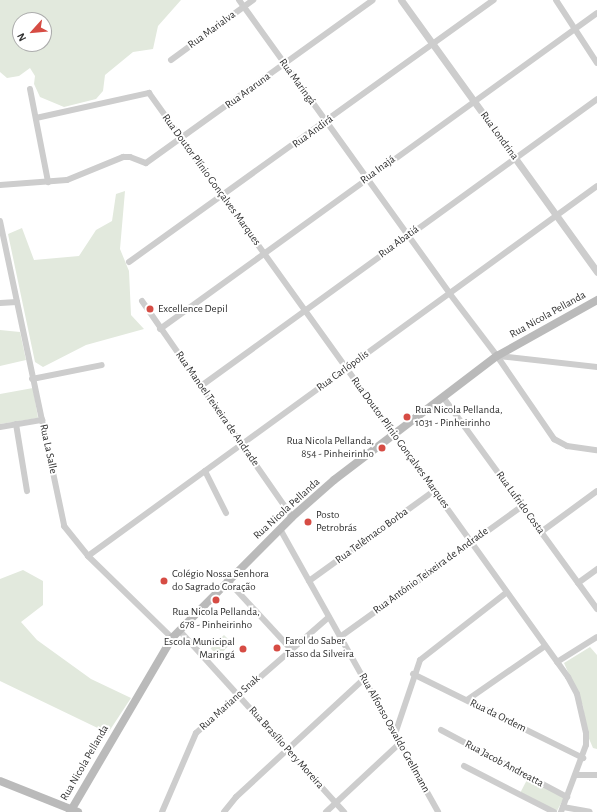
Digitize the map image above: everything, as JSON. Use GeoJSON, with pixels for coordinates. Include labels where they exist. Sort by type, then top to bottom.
{"type":"FeatureCollection","features":[{"type":"Feature","properties":{"kind":"main road","name":"Rua Nicola Pellanda"},"geometry":{"type":"LineString","coordinates":[[73,811],[172,638],[227,580],[292,517],[393,434],[498,356],[597,300]]}},
{"type":"Feature","properties":{"kind":"main road"},"geometry":{"type":"LineString","coordinates":[[0,781],[73,811]]}},
{"type":"Feature","properties":{"kind":"street","name":"Rua Maringá"},"geometry":{"type":"LineString","coordinates":[[239,0],[407,235],[498,356],[554,440],[567,446],[597,450]]}},
{"type":"Feature","properties":{"kind":"street","name":"Rua Marialva"},"geometry":{"type":"LineString","coordinates":[[170,60],[253,0]]}},
{"type":"Feature","properties":{"kind":"street","name":"Rua Araruna"},"geometry":{"type":"LineString","coordinates":[[48,182],[83,174],[123,157],[130,157],[141,163],[146,163],[182,139],[374,0]]}},
{"type":"Feature","properties":{"kind":"street","name":"Rua Londrina"},"geometry":{"type":"LineString","coordinates":[[401,0],[597,272]]}},
{"type":"Feature","properties":{"kind":"street","name":"Rua Andirá"},"geometry":{"type":"LineString","coordinates":[[130,262],[494,0]]}},
{"type":"Feature","properties":{"kind":"street"},"geometry":{"type":"LineString","coordinates":[[556,0],[597,63]]}},
{"type":"Feature","properties":{"kind":"street","name":"Rua Inajá"},"geometry":{"type":"LineString","coordinates":[[160,329],[473,100],[597,13]]}},
{"type":"Feature","properties":{"kind":"street"},"geometry":{"type":"LineString","coordinates":[[0,185],[48,182],[30,89]]}},
{"type":"Feature","properties":{"kind":"street","name":"Rua Doutor Plínio Gonçalves Marques"},"geometry":{"type":"LineString","coordinates":[[36,118],[150,93],[222,197],[264,252],[568,677],[580,707],[586,733],[583,758],[562,810]]}},
{"type":"Feature","properties":{"kind":"street","name":"Rua Abatiá"},"geometry":{"type":"LineString","coordinates":[[201,386],[514,157],[597,99]]}},
{"type":"Feature","properties":{"kind":"street","name":"Rua Carlópolis"},"geometry":{"type":"LineString","coordinates":[[88,556],[597,186]]}},
{"type":"Feature","properties":{"kind":"street","name":"Rua La Salle"},"geometry":{"type":"LineString","coordinates":[[0,221],[64,526],[88,556],[172,638]]}},
{"type":"Feature","properties":{"kind":"street","name":"Rua Manoel Teixeira de Andrade"},"geometry":{"type":"LineString","coordinates":[[142,301],[240,445],[292,517]]}},
{"type":"Feature","properties":{"kind":"street"},"geometry":{"type":"LineString","coordinates":[[0,303],[17,302]]}},
{"type":"Feature","properties":{"kind":"street"},"geometry":{"type":"LineString","coordinates":[[498,356],[597,367]]}},
{"type":"Feature","properties":{"kind":"street"},"geometry":{"type":"LineString","coordinates":[[32,378],[102,365]]}},
{"type":"Feature","properties":{"kind":"street","name":"Rua Lufrido Costa"},"geometry":{"type":"LineString","coordinates":[[443,397],[597,609]]}},
{"type":"Feature","properties":{"kind":"street"},"geometry":{"type":"LineString","coordinates":[[0,427],[42,420]]}},
{"type":"Feature","properties":{"kind":"street"},"geometry":{"type":"LineString","coordinates":[[16,424],[27,491]]}},
{"type":"Feature","properties":{"kind":"street"},"geometry":{"type":"LineString","coordinates":[[205,470],[226,513]]}},
{"type":"Feature","properties":{"kind":"street","name":"Rua Telêmaco Borba"},"geometry":{"type":"LineString","coordinates":[[309,581],[434,491]]}},
{"type":"Feature","properties":{"kind":"street"},"geometry":{"type":"LineString","coordinates":[[541,532],[597,491]]}},
{"type":"Feature","properties":{"kind":"street","name":"Rua Antônio Teixeira de Andrade"},"geometry":{"type":"LineString","coordinates":[[340,637],[522,506]]}},
{"type":"Feature","properties":{"kind":"street","name":"Rua Alfonso Osvaldo Grellmann"},"geometry":{"type":"LineString","coordinates":[[280,529],[400,743],[435,811]]}},
{"type":"Feature","properties":{"kind":"street"},"geometry":{"type":"LineString","coordinates":[[578,583],[597,569]]}},
{"type":"Feature","properties":{"kind":"street"},"geometry":{"type":"LineString","coordinates":[[227,580],[292,649]]}},
{"type":"Feature","properties":{"kind":"street"},"geometry":{"type":"LineString","coordinates":[[395,734],[413,674],[420,660],[507,592]]}},
{"type":"Feature","properties":{"kind":"street","name":"Rua Mariano Snak"},"geometry":{"type":"LineString","coordinates":[[162,812],[196,733],[329,617]]}},
{"type":"Feature","properties":{"kind":"street","name":"Rua Brasílio Pery Moreira"},"geometry":{"type":"LineString","coordinates":[[179,630],[344,812]]}},
{"type":"Feature","properties":{"kind":"street"},"geometry":{"type":"LineString","coordinates":[[557,662],[597,637]]}},
{"type":"Feature","properties":{"kind":"street"},"geometry":{"type":"LineString","coordinates":[[467,700],[545,646]]}},
{"type":"Feature","properties":{"kind":"street","name":"Rua da Ordem"},"geometry":{"type":"LineString","coordinates":[[413,674],[583,758]]}},
{"type":"Feature","properties":{"kind":"street"},"geometry":{"type":"LineString","coordinates":[[224,812],[236,797],[364,679]]}},
{"type":"Feature","properties":{"kind":"street","name":"Rua Jacob Andreatta"},"geometry":{"type":"LineString","coordinates":[[441,730],[567,797]]}},
{"type":"Feature","properties":{"kind":"street"},"geometry":{"type":"LineString","coordinates":[[326,812],[400,743]]}},
{"type":"Feature","properties":{"kind":"street"},"geometry":{"type":"LineString","coordinates":[[464,766],[554,812]]}},
{"type":"Feature","properties":{"kind":"street"},"geometry":{"type":"LineString","coordinates":[[577,774],[597,775]]}},
{"type":"Feature","properties":{"kind":"street"},"geometry":{"type":"LineString","coordinates":[[562,810],[590,812]]}},
{"type":"Feature","properties":{"kind":"shaded area"},"geometry":{"type":"Polygon","coordinates":[[[0,0],[181,0],[158,26],[153,49],[133,52],[105,75],[103,91],[96,99],[64,107],[40,97],[34,84],[35,76],[30,68],[19,76],[7,78],[0,72],[0,0]]]}},
{"type":"Feature","properties":{"kind":"shaded area"},"geometry":{"type":"Polygon","coordinates":[[[125,191],[120,249],[129,271],[131,315],[144,329],[86,345],[43,367],[35,362],[8,234],[22,228],[34,260],[79,256],[96,230],[112,221],[116,194],[125,191]]]}},
{"type":"Feature","properties":{"kind":"shaded area"},"geometry":{"type":"Polygon","coordinates":[[[0,330],[20,332],[26,360],[0,366],[0,330]]]}},
{"type":"Feature","properties":{"kind":"shaded area"},"geometry":{"type":"Polygon","coordinates":[[[33,388],[38,418],[0,424],[0,394],[33,388]]]}},
{"type":"Feature","properties":{"kind":"shaded area"},"geometry":{"type":"Polygon","coordinates":[[[23,570],[43,581],[43,605],[21,622],[37,640],[91,679],[131,698],[108,733],[0,681],[0,579],[23,570]]]}},
{"type":"Feature","properties":{"kind":"shaded area"},"geometry":{"type":"Polygon","coordinates":[[[224,635],[232,643],[218,656],[211,648],[224,635]]]}},
{"type":"Feature","properties":{"kind":"shaded area"},"geometry":{"type":"Polygon","coordinates":[[[590,647],[597,655],[597,749],[593,748],[587,734],[583,706],[564,663],[590,647]]]}},
{"type":"Feature","properties":{"kind":"shaded area"},"geometry":{"type":"Polygon","coordinates":[[[528,778],[564,797],[557,811],[520,792],[528,778]]]}},
{"type":"Feature","properties":{"kind":"place","name":"Excellence Depil"},"geometry":{"type":"Point","coordinates":[150,309]}},
{"type":"Feature","properties":{"kind":"place","name":"Rua Nicola Pellanda, 1031 - Pinheirinho"},"geometry":{"type":"Point","coordinates":[407,417]}},
{"type":"Feature","properties":{"kind":"place","name":"Rua Nicola Pellanda, 854 - Pinheirinho"},"geometry":{"type":"Point","coordinates":[382,448]}},
{"type":"Feature","properties":{"kind":"place","name":"Posto Petrobrás"},"geometry":{"type":"Point","coordinates":[308,522]}},
{"type":"Feature","properties":{"kind":"place","name":"Colégio Nossa Senhora do Sagrado Coração"},"geometry":{"type":"Point","coordinates":[164,581]}},
{"type":"Feature","properties":{"kind":"place","name":"Rua Nicola Pellanda, 678 - Pinheirinho"},"geometry":{"type":"Point","coordinates":[216,600]}},
{"type":"Feature","properties":{"kind":"place","name":"Farol do Saber Tasso da Silveira"},"geometry":{"type":"Point","coordinates":[277,648]}},
{"type":"Feature","properties":{"kind":"place","name":"Escola Municipal Maringá"},"geometry":{"type":"Point","coordinates":[243,649]}}]}
